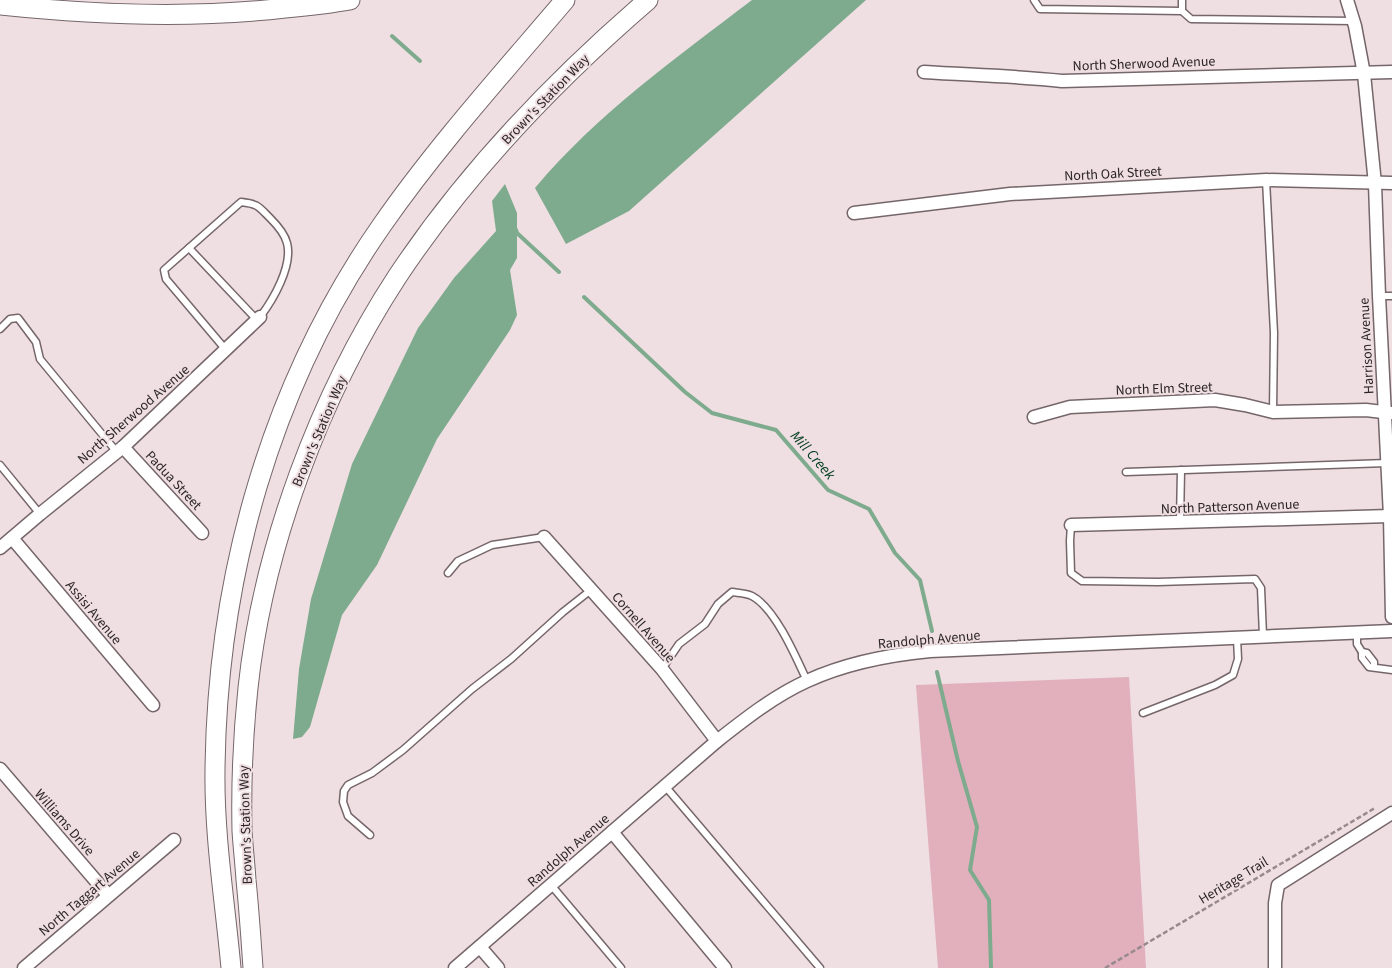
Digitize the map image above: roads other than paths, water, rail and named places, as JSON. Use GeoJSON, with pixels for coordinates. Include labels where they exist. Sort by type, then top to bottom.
{"type":"FeatureCollection","features":[{"type":"Feature","properties":{"kind":"main road"},"geometry":{"type":"LineString","coordinates":[[0,5],[68,12],[161,15],[254,12],[350,0]]}},
{"type":"Feature","properties":{"kind":"main road","name":"Brown's Station Way"},"geometry":{"type":"LineString","coordinates":[[230,968],[215,800],[217,706],[222,642],[231,587],[241,540],[260,473],[284,408],[311,345],[380,227],[436,153],[565,0]]}},
{"type":"Feature","properties":{"kind":"main road","name":"Brown's Station Way"},"geometry":{"type":"LineString","coordinates":[[253,968],[242,834],[242,781],[248,686],[266,587],[288,506],[310,447],[328,404],[371,322],[396,278],[441,215],[502,143],[550,91],[622,22],[648,0]]}},
{"type":"Feature","properties":{"kind":"street","name":"Harrison Avenue"},"geometry":{"type":"LineString","coordinates":[[1346,0],[1353,21],[1364,74],[1375,184],[1379,296],[1388,413],[1387,463],[1392,617]]}},
{"type":"Feature","properties":{"kind":"street","name":"North Sherwood Avenue"},"geometry":{"type":"LineString","coordinates":[[924,72],[1022,76],[1062,81],[1392,72]]}},
{"type":"Feature","properties":{"kind":"street","name":"North Oak Street"},"geometry":{"type":"LineString","coordinates":[[854,213],[1010,194],[1266,180],[1392,183]]}},
{"type":"Feature","properties":{"kind":"street","name":"North Sherwood Avenue"},"geometry":{"type":"LineString","coordinates":[[0,548],[120,449],[258,318]]}},
{"type":"Feature","properties":{"kind":"street","name":"North Elm Street"},"geometry":{"type":"LineString","coordinates":[[1034,417],[1070,407],[1215,400],[1273,412],[1366,410],[1388,413]]}},
{"type":"Feature","properties":{"kind":"street","name":"Padua Street"},"geometry":{"type":"LineString","coordinates":[[120,449],[202,533]]}},
{"type":"Feature","properties":{"kind":"street","name":"North Patterson Avenue"},"geometry":{"type":"LineString","coordinates":[[1071,525],[1390,516]]}},
{"type":"Feature","properties":{"kind":"street","name":"Cornell Avenue"},"geometry":{"type":"LineString","coordinates":[[544,537],[662,669],[717,741]]}},
{"type":"Feature","properties":{"kind":"street","name":"Assisi Avenue"},"geometry":{"type":"LineString","coordinates":[[12,538],[153,705]]}},
{"type":"Feature","properties":{"kind":"street","name":"Randolph Avenue"},"geometry":{"type":"LineString","coordinates":[[455,968],[717,741],[752,713],[807,681],[866,660],[922,651],[1392,631]]}},
{"type":"Feature","properties":{"kind":"street","name":"Williams Drive"},"geometry":{"type":"LineString","coordinates":[[0,769],[108,894]]}},
{"type":"Feature","properties":{"kind":"street"},"geometry":{"type":"LineString","coordinates":[[1275,968],[1275,903],[1278,885],[1392,813]]}},
{"type":"Feature","properties":{"kind":"street"},"geometry":{"type":"LineString","coordinates":[[612,832],[725,968]]}},
{"type":"Feature","properties":{"kind":"street","name":"North Taggart Avenue"},"geometry":{"type":"LineString","coordinates":[[24,968],[108,894],[174,840]]}},
{"type":"Feature","properties":{"kind":"street"},"geometry":{"type":"LineString","coordinates":[[480,947],[498,968]]}},
{"type":"Feature","properties":{"kind":"lane"},"geometry":{"type":"LineString","coordinates":[[1034,0],[1040,9],[1182,11],[1191,20],[1353,21]]}},
{"type":"Feature","properties":{"kind":"lane"},"geometry":{"type":"LineString","coordinates":[[1182,0],[1182,11]]}},
{"type":"Feature","properties":{"kind":"lane"},"geometry":{"type":"LineString","coordinates":[[1266,180],[1274,333],[1273,412]]}},
{"type":"Feature","properties":{"kind":"lane"},"geometry":{"type":"LineString","coordinates":[[189,248],[258,318],[272,301],[283,275],[288,255],[287,242],[274,222],[256,204],[241,202],[164,270],[166,279],[226,350]]}},
{"type":"Feature","properties":{"kind":"lane"},"geometry":{"type":"LineString","coordinates":[[1379,296],[1392,296]]}},
{"type":"Feature","properties":{"kind":"lane"},"geometry":{"type":"LineString","coordinates":[[0,328],[10,319],[18,318],[36,342],[40,359],[120,449]]}},
{"type":"Feature","properties":{"kind":"lane"},"geometry":{"type":"LineString","coordinates":[[1126,472],[1387,463]]}},
{"type":"Feature","properties":{"kind":"lane"},"geometry":{"type":"LineString","coordinates":[[0,465],[40,514]]}},
{"type":"Feature","properties":{"kind":"lane"},"geometry":{"type":"LineString","coordinates":[[1180,470],[1180,522]]}},
{"type":"Feature","properties":{"kind":"lane"},"geometry":{"type":"LineString","coordinates":[[1071,525],[1071,573],[1082,581],[1158,582],[1255,579],[1261,588],[1263,636]]}},
{"type":"Feature","properties":{"kind":"lane"},"geometry":{"type":"LineString","coordinates":[[448,573],[458,561],[492,545],[544,537]]}},
{"type":"Feature","properties":{"kind":"lane"},"geometry":{"type":"LineString","coordinates":[[370,835],[348,816],[343,802],[344,792],[348,785],[372,773],[403,750],[472,689],[511,659],[563,612],[591,590]]}},
{"type":"Feature","properties":{"kind":"lane"},"geometry":{"type":"LineString","coordinates":[[662,669],[679,644],[705,624],[718,604],[732,592],[750,594],[762,603],[788,640],[807,681]]}},
{"type":"Feature","properties":{"kind":"lane"},"geometry":{"type":"LineString","coordinates":[[1356,633],[1357,644],[1362,652],[1362,658],[1369,667],[1392,670]]}},
{"type":"Feature","properties":{"kind":"lane"},"geometry":{"type":"LineString","coordinates":[[1143,713],[1215,685],[1233,675],[1238,659],[1237,638]]}},
{"type":"Feature","properties":{"kind":"lane"},"geometry":{"type":"LineString","coordinates":[[665,786],[820,968]]}},
{"type":"Feature","properties":{"kind":"lane"},"geometry":{"type":"LineString","coordinates":[[551,885],[621,968]]}},
{"type":"Feature","properties":{"kind":"waterway","name":"Mill Creek"},"geometry":{"type":"LineString","coordinates":[[392,36],[420,61]]}},
{"type":"Feature","properties":{"kind":"waterway","name":"Mill Creek"},"geometry":{"type":"LineString","coordinates":[[516,230],[559,272]]}},
{"type":"Feature","properties":{"kind":"waterway","name":"Mill Creek"},"geometry":{"type":"LineString","coordinates":[[584,297],[685,392],[712,413],[776,430],[828,490],[869,509],[895,553],[920,580],[932,631]]}},
{"type":"Feature","properties":{"kind":"waterway","name":"Mill Creek"},"geometry":{"type":"LineString","coordinates":[[937,672],[958,761],[977,827],[970,870],[989,900],[991,968]]}}]}
